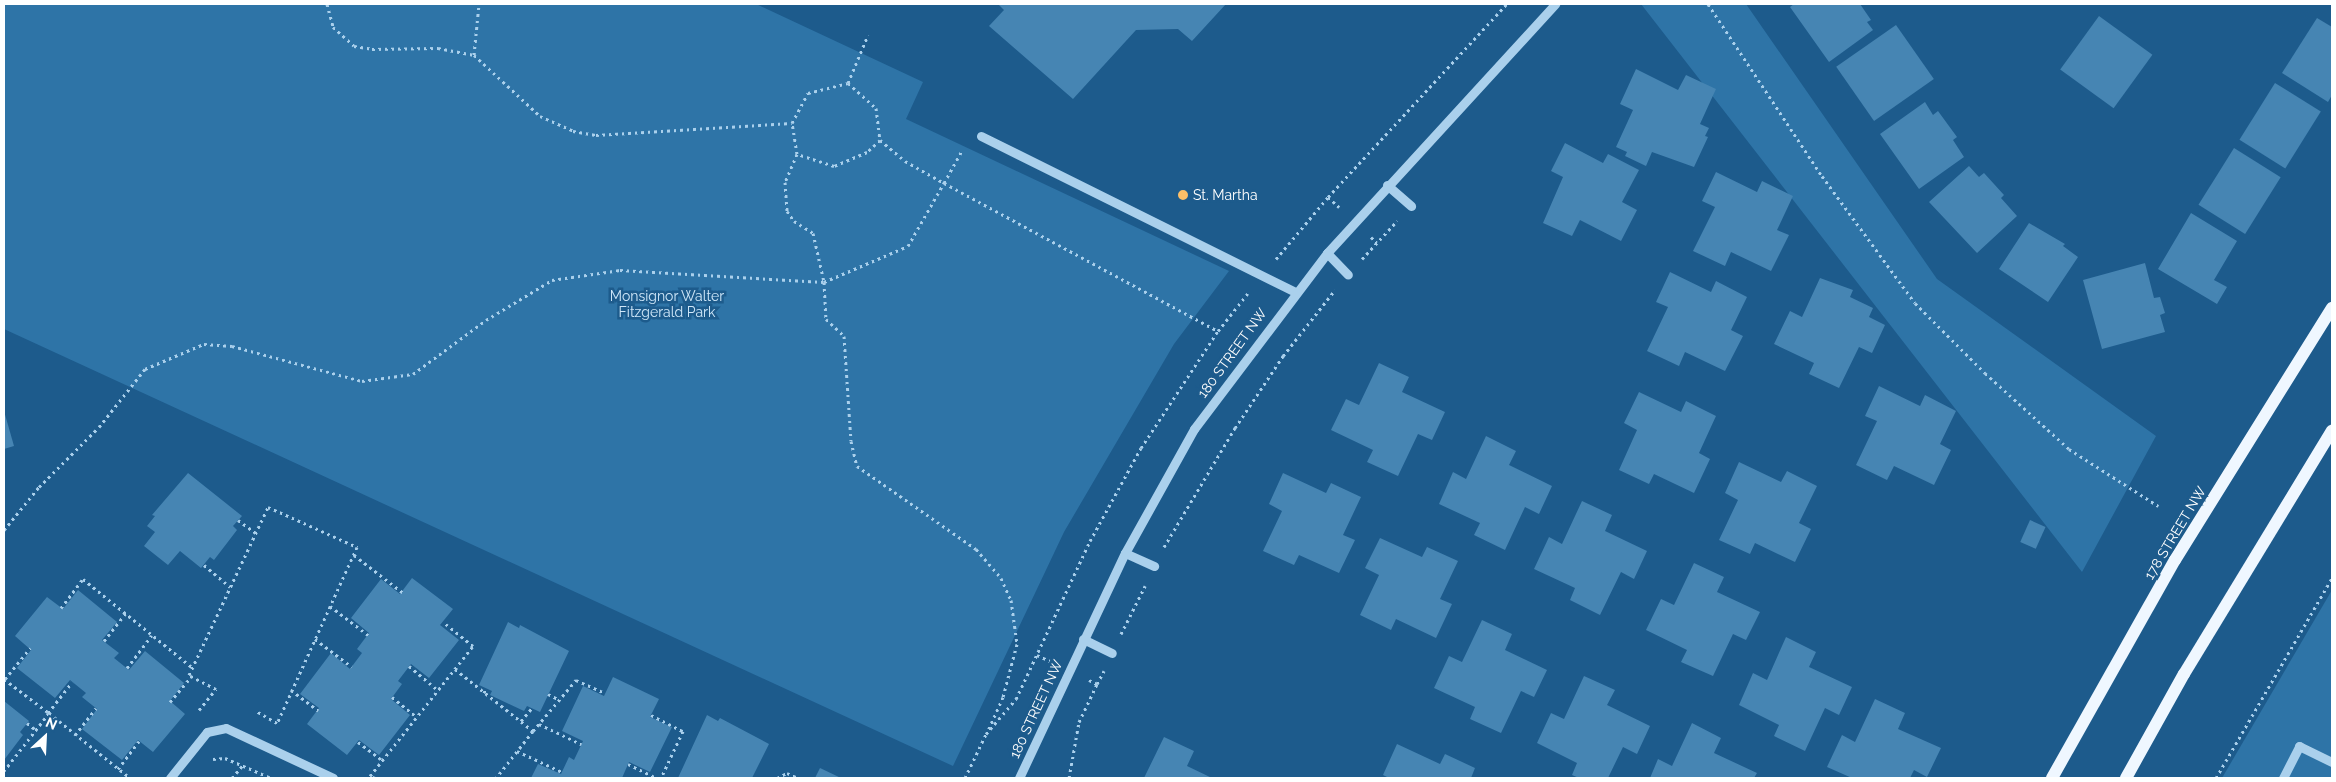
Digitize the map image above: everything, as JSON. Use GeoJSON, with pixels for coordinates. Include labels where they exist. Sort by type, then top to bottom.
{"type":"FeatureCollection","features":[{"type":"Feature","properties":{"kind":"main road","name":"178 STREET NW"},"geometry":{"type":"LineString","coordinates":[[2052,778],[2156,594],[2332,308]]}},
{"type":"Feature","properties":{"kind":"main road"},"geometry":{"type":"LineString","coordinates":[[2126,778],[2184,674],[2332,431]]}},
{"type":"Feature","properties":{"kind":"street","name":"180 STREET NW"},"geometry":{"type":"LineString","coordinates":[[1019,778],[1125,552],[1194,429],[1295,292],[1327,254],[1555,4]]}},
{"type":"Feature","properties":{"kind":"street"},"geometry":{"type":"LineString","coordinates":[[981,136],[1295,292]]}},
{"type":"Feature","properties":{"kind":"street"},"geometry":{"type":"LineString","coordinates":[[1388,186],[1411,206]]}},
{"type":"Feature","properties":{"kind":"street"},"geometry":{"type":"LineString","coordinates":[[1327,254],[1348,275]]}},
{"type":"Feature","properties":{"kind":"street"},"geometry":{"type":"LineString","coordinates":[[1125,552],[1154,566]]}},
{"type":"Feature","properties":{"kind":"street"},"geometry":{"type":"LineString","coordinates":[[1083,639],[1112,653]]}},
{"type":"Feature","properties":{"kind":"street"},"geometry":{"type":"LineString","coordinates":[[170,778],[207,732],[226,728],[333,778]]}},
{"type":"Feature","properties":{"kind":"street"},"geometry":{"type":"LineString","coordinates":[[2283,778],[2299,746],[2332,762]]}},
{"type":"Feature","properties":{"kind":"path"},"geometry":{"type":"LineString","coordinates":[[327,4],[334,27],[354,46],[372,49],[438,48],[474,55],[540,116],[573,131],[596,135],[792,123]]}},
{"type":"Feature","properties":{"kind":"path"},"geometry":{"type":"LineString","coordinates":[[474,55],[479,4]]}},
{"type":"Feature","properties":{"kind":"path"},"geometry":{"type":"LineString","coordinates":[[1328,197],[1507,4]]}},
{"type":"Feature","properties":{"kind":"path"},"geometry":{"type":"LineString","coordinates":[[1708,4],[1822,176],[1915,303],[1984,373],[2069,449],[2158,506]]}},
{"type":"Feature","properties":{"kind":"path"},"geometry":{"type":"LineString","coordinates":[[848,83],[868,35]]}},
{"type":"Feature","properties":{"kind":"path"},"geometry":{"type":"LineString","coordinates":[[848,83],[808,93],[792,123],[797,154],[786,182],[787,211],[794,220],[813,233],[824,282],[826,319],[844,336],[851,441],[858,466],[976,549],[1001,578],[1011,600],[1017,644],[1003,697],[986,734]]}},
{"type":"Feature","properties":{"kind":"path"},"geometry":{"type":"LineString","coordinates":[[848,83],[876,108],[880,140],[905,161],[1218,331]]}},
{"type":"Feature","properties":{"kind":"path"},"geometry":{"type":"LineString","coordinates":[[797,154],[834,166],[867,152],[880,140]]}},
{"type":"Feature","properties":{"kind":"path"},"geometry":{"type":"LineString","coordinates":[[4,530],[39,487],[99,427],[145,369],[204,344],[232,346],[362,381],[413,374],[486,320],[552,280],[620,270],[824,282],[908,246],[962,150]]}},
{"type":"Feature","properties":{"kind":"path"},"geometry":{"type":"LineString","coordinates":[[1069,778],[1079,722],[1154,566],[1192,496],[1283,356],[1348,275],[1411,206]]}},
{"type":"Feature","properties":{"kind":"path"},"geometry":{"type":"LineString","coordinates":[[170,702],[192,676],[193,668],[268,507],[357,547],[276,722],[256,711]]}},
{"type":"Feature","properties":{"kind":"path"},"geometry":{"type":"LineString","coordinates":[[238,520],[256,533]]}},
{"type":"Feature","properties":{"kind":"path"},"geometry":{"type":"LineString","coordinates":[[354,555],[402,592]]}},
{"type":"Feature","properties":{"kind":"path"},"geometry":{"type":"LineString","coordinates":[[204,565],[230,587]]}},
{"type":"Feature","properties":{"kind":"path"},"geometry":{"type":"LineString","coordinates":[[2216,778],[2332,578]]}},
{"type":"Feature","properties":{"kind":"path"},"geometry":{"type":"LineString","coordinates":[[61,608],[83,579],[193,668]]}},
{"type":"Feature","properties":{"kind":"path"},"geometry":{"type":"LineString","coordinates":[[330,606],[368,635]]}},
{"type":"Feature","properties":{"kind":"path"},"geometry":{"type":"LineString","coordinates":[[104,641],[126,613]]}},
{"type":"Feature","properties":{"kind":"path"},"geometry":{"type":"LineString","coordinates":[[375,778],[370,776],[473,646],[443,622]]}},
{"type":"Feature","properties":{"kind":"path"},"geometry":{"type":"LineString","coordinates":[[127,668],[152,635]]}},
{"type":"Feature","properties":{"kind":"path"},"geometry":{"type":"LineString","coordinates":[[315,639],[352,667]]}},
{"type":"Feature","properties":{"kind":"path"},"geometry":{"type":"LineString","coordinates":[[30,648],[4,679],[130,778]]}},
{"type":"Feature","properties":{"kind":"path"},"geometry":{"type":"LineString","coordinates":[[1037,655],[1098,684]]}},
{"type":"Feature","properties":{"kind":"path"},"geometry":{"type":"LineString","coordinates":[[409,666],[438,690]]}},
{"type":"Feature","properties":{"kind":"path"},"geometry":{"type":"LineString","coordinates":[[454,669],[533,731]]}},
{"type":"Feature","properties":{"kind":"path"},"geometry":{"type":"LineString","coordinates":[[192,676],[216,689],[193,719]]}},
{"type":"Feature","properties":{"kind":"path"},"geometry":{"type":"LineString","coordinates":[[496,778],[576,680],[605,694]]}},
{"type":"Feature","properties":{"kind":"path"},"geometry":{"type":"LineString","coordinates":[[4,771],[72,682]]}},
{"type":"Feature","properties":{"kind":"path"},"geometry":{"type":"LineString","coordinates":[[484,693],[486,688]]}},
{"type":"Feature","properties":{"kind":"path"},"geometry":{"type":"LineString","coordinates":[[291,690],[318,710]]}},
{"type":"Feature","properties":{"kind":"path"},"geometry":{"type":"LineString","coordinates":[[548,694],[560,700]]}},
{"type":"Feature","properties":{"kind":"path"},"geometry":{"type":"LineString","coordinates":[[392,697],[417,717]]}},
{"type":"Feature","properties":{"kind":"path"},"geometry":{"type":"LineString","coordinates":[[75,735],[96,708]]}},
{"type":"Feature","properties":{"kind":"path"},"geometry":{"type":"LineString","coordinates":[[521,721],[531,709]]}},
{"type":"Feature","properties":{"kind":"path"},"geometry":{"type":"LineString","coordinates":[[651,715],[683,731],[661,778]]}},
{"type":"Feature","properties":{"kind":"path"},"geometry":{"type":"LineString","coordinates":[[27,723],[36,730]]}},
{"type":"Feature","properties":{"kind":"path"},"geometry":{"type":"LineString","coordinates":[[539,724],[581,744]]}},
{"type":"Feature","properties":{"kind":"path"},"geometry":{"type":"LineString","coordinates":[[118,769],[139,741]]}},
{"type":"Feature","properties":{"kind":"path"},"geometry":{"type":"LineString","coordinates":[[358,742],[383,761]]}},
{"type":"Feature","properties":{"kind":"path"},"geometry":{"type":"LineString","coordinates":[[517,751],[562,772]]}},
{"type":"Feature","properties":{"kind":"path"},"geometry":{"type":"LineString","coordinates":[[208,759],[225,758],[271,778]]}},
{"type":"Feature","properties":{"kind":"path"},"geometry":{"type":"LineString","coordinates":[[628,764],[657,778]]}},
{"type":"Feature","properties":{"kind":"path"},"geometry":{"type":"LineString","coordinates":[[232,778],[242,766]]}},
{"type":"Feature","properties":{"kind":"path"},"geometry":{"type":"LineString","coordinates":[[777,778],[787,773],[798,778]]}},
{"type":"Feature","properties":{"kind":"green space","name":"Monsignor Walter Fitzgerald Park"},"geometry":{"type":"Polygon","coordinates":[[[4,4],[756,4],[923,82],[906,119],[1229,271],[1174,344],[1064,532],[953,766],[4,329],[4,4]]]}},
{"type":"Feature","properties":{"kind":"green space"},"geometry":{"type":"Polygon","coordinates":[[[1641,4],[1746,4],[1937,279],[2156,436],[2082,572],[1641,4]]]}},
{"type":"Feature","properties":{"kind":"green space"},"geometry":{"type":"Polygon","coordinates":[[[2332,590],[2332,778],[2222,778],[2332,590]]]}},
{"type":"Feature","properties":{"kind":"building"},"geometry":{"type":"Polygon","coordinates":[[[998,4],[1226,4],[1192,41],[1178,29],[1136,30],[1073,99],[989,26],[1004,10],[998,4]]]}},
{"type":"Feature","properties":{"kind":"building"},"geometry":{"type":"Polygon","coordinates":[[[1794,4],[1860,4],[1871,20],[1867,22],[1873,30],[1829,62],[1790,7],[1794,4]]]}},
{"type":"Feature","properties":{"kind":"building"},"geometry":{"type":"Polygon","coordinates":[[[2099,16],[2152,55],[2114,108],[2060,69],[2099,16]]]}},
{"type":"Feature","properties":{"kind":"building"},"geometry":{"type":"Polygon","coordinates":[[[2317,18],[2332,27],[2332,95],[2328,102],[2282,73],[2317,18]]]}},
{"type":"Feature","properties":{"kind":"building"},"geometry":{"type":"Polygon","coordinates":[[[1896,25],[1934,79],[1874,121],[1836,67],[1896,25]]]}},
{"type":"Feature","properties":{"kind":"building"},"geometry":{"type":"Polygon","coordinates":[[[1636,69],[1678,90],[1686,75],[1716,89],[1700,124],[1709,128],[1705,136],[1708,137],[1694,167],[1652,152],[1646,166],[1625,156],[1627,152],[1616,147],[1633,110],[1620,104],[1636,69]]]}},
{"type":"Feature","properties":{"kind":"building"},"geometry":{"type":"Polygon","coordinates":[[[2275,83],[2321,112],[2285,168],[2239,140],[2275,83]]]}},
{"type":"Feature","properties":{"kind":"building"},"geometry":{"type":"Polygon","coordinates":[[[1925,102],[1933,115],[1938,111],[1957,137],[1953,140],[1964,157],[1919,189],[1880,134],[1925,102]]]}},
{"type":"Feature","properties":{"kind":"building"},"geometry":{"type":"Polygon","coordinates":[[[1565,143],[1603,163],[1608,154],[1639,170],[1622,202],[1637,210],[1621,241],[1580,220],[1572,236],[1543,223],[1563,177],[1551,171],[1565,143]]]}},
{"type":"Feature","properties":{"kind":"building"},"geometry":{"type":"Polygon","coordinates":[[[2234,148],[2281,177],[2245,234],[2198,205],[2234,148]]]}},
{"type":"Feature","properties":{"kind":"building"},"geometry":{"type":"Polygon","coordinates":[[[1969,166],[1979,177],[1984,173],[2004,195],[2001,198],[2017,216],[1977,253],[1929,202],[1969,166]]]}},
{"type":"Feature","properties":{"kind":"building"},"geometry":{"type":"Polygon","coordinates":[[[1716,172],[1757,192],[1762,181],[1793,196],[1777,230],[1789,235],[1771,271],[1731,252],[1725,266],[1693,251],[1715,207],[1702,201],[1716,172]]]}},
{"type":"Feature","properties":{"kind":"building"},"geometry":{"type":"Polygon","coordinates":[[[2191,213],[2237,241],[2214,280],[2227,287],[2217,304],[2158,269],[2191,213]]]}},
{"type":"Feature","properties":{"kind":"building"},"geometry":{"type":"Polygon","coordinates":[[[2029,223],[2065,244],[2063,246],[2078,257],[2048,302],[1999,269],[2029,223]]]}},
{"type":"Feature","properties":{"kind":"building"},"geometry":{"type":"Polygon","coordinates":[[[2145,263],[2154,298],[2160,297],[2165,313],[2160,315],[2165,332],[2102,349],[2083,280],[2145,263]]]}},
{"type":"Feature","properties":{"kind":"building"},"geometry":{"type":"Polygon","coordinates":[[[1670,272],[1711,292],[1716,281],[1747,297],[1731,330],[1743,336],[1725,371],[1685,352],[1679,366],[1647,351],[1668,307],[1656,302],[1670,272]]]}},
{"type":"Feature","properties":{"kind":"building"},"geometry":{"type":"Polygon","coordinates":[[[1820,278],[1853,290],[1850,297],[1873,308],[1869,317],[1885,325],[1872,353],[1859,347],[1839,388],[1809,374],[1814,363],[1774,344],[1790,311],[1802,317],[1820,278]]]}},
{"type":"Feature","properties":{"kind":"building"},"geometry":{"type":"Polygon","coordinates":[[[1379,363],[1409,377],[1402,392],[1445,412],[1432,440],[1418,434],[1398,476],[1367,462],[1373,450],[1331,430],[1346,399],[1359,405],[1379,363]]]}},
{"type":"Feature","properties":{"kind":"building"},"geometry":{"type":"Polygon","coordinates":[[[1879,386],[1920,406],[1925,395],[1956,411],[1940,444],[1951,450],[1934,485],[1894,466],[1887,480],[1856,465],[1877,421],[1865,416],[1879,386]]]}},
{"type":"Feature","properties":{"kind":"building"},"geometry":{"type":"Polygon","coordinates":[[[1639,392],[1681,412],[1686,401],[1716,416],[1699,453],[1710,459],[1694,493],[1654,474],[1649,484],[1619,470],[1637,430],[1624,423],[1639,392]]]}},
{"type":"Feature","properties":{"kind":"building"},"geometry":{"type":"Polygon","coordinates":[[[4,411],[14,446],[4,449],[4,411]]]}},
{"type":"Feature","properties":{"kind":"building"},"geometry":{"type":"Polygon","coordinates":[[[1486,436],[1516,451],[1509,465],[1552,486],[1539,514],[1525,507],[1505,550],[1474,535],[1480,523],[1439,504],[1453,472],[1466,479],[1486,436]]]}},
{"type":"Feature","properties":{"kind":"building"},"geometry":{"type":"Polygon","coordinates":[[[1739,462],[1781,482],[1787,471],[1817,486],[1799,523],[1811,529],[1795,562],[1755,543],[1750,554],[1719,540],[1738,500],[1725,493],[1739,462]]]}},
{"type":"Feature","properties":{"kind":"building"},"geometry":{"type":"Polygon","coordinates":[[[188,473],[242,516],[233,526],[237,530],[214,560],[210,557],[201,568],[180,551],[168,565],[144,546],[155,532],[147,526],[155,516],[152,515],[188,473]]]}},
{"type":"Feature","properties":{"kind":"building"},"geometry":{"type":"Polygon","coordinates":[[[1283,473],[1326,493],[1331,483],[1361,497],[1343,535],[1355,540],[1339,573],[1299,555],[1294,565],[1263,551],[1282,511],[1269,504],[1283,473]]]}},
{"type":"Feature","properties":{"kind":"building"},"geometry":{"type":"Polygon","coordinates":[[[1582,501],[1612,515],[1605,531],[1647,551],[1634,579],[1621,572],[1600,615],[1570,600],[1575,588],[1534,569],[1549,537],[1562,544],[1582,501]]]}},
{"type":"Feature","properties":{"kind":"building"},"geometry":{"type":"Polygon","coordinates":[[[2030,520],[2046,527],[2036,549],[2020,542],[2030,520]]]}},
{"type":"Feature","properties":{"kind":"building"},"geometry":{"type":"Polygon","coordinates":[[[1380,538],[1422,557],[1427,547],[1458,561],[1440,599],[1452,604],[1436,638],[1396,619],[1391,630],[1360,615],[1379,575],[1365,568],[1380,538]]]}},
{"type":"Feature","properties":{"kind":"building"},"geometry":{"type":"Polygon","coordinates":[[[1694,563],[1724,577],[1717,592],[1760,612],[1746,640],[1733,634],[1713,676],[1681,662],[1687,650],[1646,630],[1661,599],[1674,605],[1694,563]]]}},
{"type":"Feature","properties":{"kind":"building"},"geometry":{"type":"Polygon","coordinates":[[[412,578],[453,609],[440,625],[459,640],[429,678],[411,664],[398,681],[402,684],[391,699],[410,715],[379,755],[359,740],[347,755],[307,724],[319,708],[300,694],[331,653],[350,669],[362,653],[357,649],[369,633],[351,618],[381,579],[400,594],[412,578]]]}},
{"type":"Feature","properties":{"kind":"building"},"geometry":{"type":"Polygon","coordinates":[[[78,590],[117,622],[102,640],[119,653],[114,658],[129,670],[145,651],[184,683],[170,701],[185,714],[153,752],[138,740],[122,760],[82,729],[97,709],[82,697],[86,693],[70,680],[55,698],[17,668],[31,650],[15,636],[47,597],[63,609],[78,590]]]}},
{"type":"Feature","properties":{"kind":"building"},"geometry":{"type":"Polygon","coordinates":[[[1482,620],[1512,634],[1505,650],[1547,670],[1534,697],[1521,691],[1501,733],[1470,719],[1475,707],[1434,688],[1449,656],[1462,662],[1482,620]]]}},
{"type":"Feature","properties":{"kind":"building"},"geometry":{"type":"Polygon","coordinates":[[[508,622],[519,628],[520,625],[569,651],[540,712],[527,706],[524,711],[490,695],[492,691],[479,685],[508,622]]]}},
{"type":"Feature","properties":{"kind":"building"},"geometry":{"type":"Polygon","coordinates":[[[1786,637],[1816,652],[1809,667],[1852,687],[1839,715],[1825,708],[1805,751],[1774,736],[1779,725],[1739,705],[1753,673],[1767,680],[1786,637]]]}},
{"type":"Feature","properties":{"kind":"building"},"geometry":{"type":"Polygon","coordinates":[[[1584,676],[1615,690],[1607,705],[1650,726],[1637,754],[1623,747],[1608,778],[1579,778],[1572,775],[1577,763],[1537,743],[1551,713],[1564,719],[1584,676]]]}},
{"type":"Feature","properties":{"kind":"building"},"geometry":{"type":"Polygon","coordinates":[[[613,677],[659,699],[650,717],[672,727],[650,772],[629,762],[622,778],[531,778],[538,764],[561,774],[569,757],[574,760],[583,741],[562,731],[583,686],[604,696],[613,677]]]}},
{"type":"Feature","properties":{"kind":"building"},"geometry":{"type":"Polygon","coordinates":[[[1875,699],[1905,713],[1898,729],[1941,748],[1927,777],[1914,770],[1910,778],[1852,778],[1827,767],[1842,735],[1855,742],[1875,699]]]}},
{"type":"Feature","properties":{"kind":"building"},"geometry":{"type":"Polygon","coordinates":[[[4,701],[29,721],[20,732],[23,735],[4,760],[4,701]]]}},
{"type":"Feature","properties":{"kind":"building"},"geometry":{"type":"Polygon","coordinates":[[[707,715],[718,721],[720,718],[769,744],[752,778],[678,778],[707,715]]]}},
{"type":"Feature","properties":{"kind":"building"},"geometry":{"type":"Polygon","coordinates":[[[1692,723],[1721,738],[1714,753],[1757,773],[1754,778],[1650,778],[1658,759],[1672,766],[1692,723]]]}},
{"type":"Feature","properties":{"kind":"building"},"geometry":{"type":"Polygon","coordinates":[[[1164,737],[1194,751],[1187,766],[1212,778],[1144,778],[1164,737]]]}},
{"type":"Feature","properties":{"kind":"building"},"geometry":{"type":"Polygon","coordinates":[[[1397,744],[1440,764],[1445,754],[1475,768],[1471,778],[1389,778],[1383,775],[1397,744]]]}},
{"type":"Feature","properties":{"kind":"building"},"geometry":{"type":"Polygon","coordinates":[[[820,768],[841,778],[815,778],[820,768]]]}},
{"type":"Feature","properties":{"kind":"place","name":"St. Martha"},"geometry":{"type":"Point","coordinates":[1183,195]}}]}
